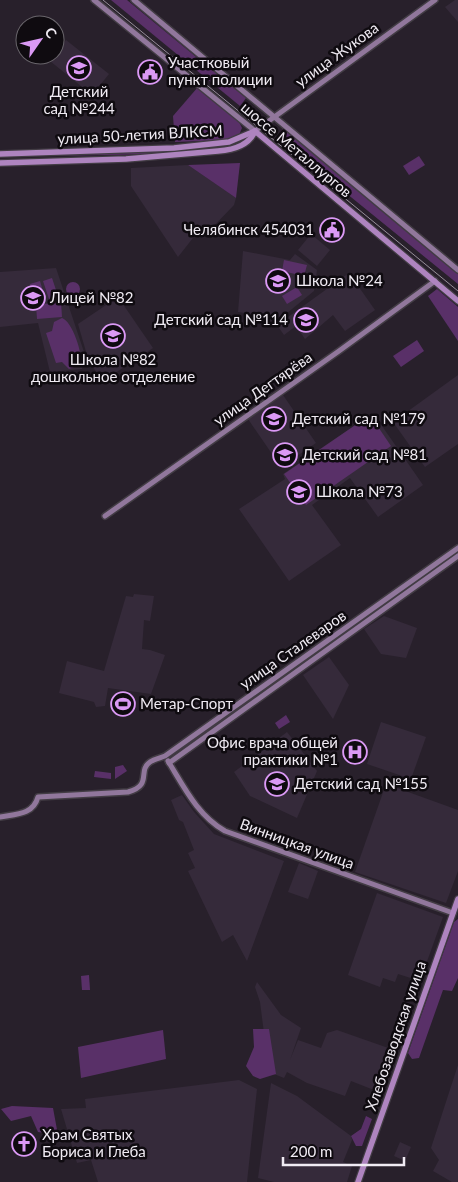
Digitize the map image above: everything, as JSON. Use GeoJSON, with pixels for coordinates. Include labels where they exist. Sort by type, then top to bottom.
{"type":"FeatureCollection","features":[{"type":"Feature","properties":{"kind":"main road","name":"улица 50-летия ВЛКСМ"},"geometry":{"type":"LineString","coordinates":[[0,154],[183,147],[230,142],[255,131]]}},
{"type":"Feature","properties":{"kind":"main road","name":"улица 50-летия ВЛКСМ"},"geometry":{"type":"LineString","coordinates":[[0,163],[126,159],[218,152],[232,150],[242,145],[253,136],[255,131]]}},
{"type":"Feature","properties":{"kind":"main road","name":"шоссе Металлургов"},"geometry":{"type":"LineString","coordinates":[[255,131],[458,301]]}},
{"type":"Feature","properties":{"kind":"main road","name":"Хлебозаводская улица"},"geometry":{"type":"LineString","coordinates":[[358,1182],[458,899]]}},
{"type":"Feature","properties":{"kind":"street","name":"шоссе Металлургов"},"geometry":{"type":"LineString","coordinates":[[94,0],[255,131]]}},
{"type":"Feature","properties":{"kind":"street","name":"шоссе Металлургов"},"geometry":{"type":"LineString","coordinates":[[134,0],[272,117],[458,270]]}},
{"type":"Feature","properties":{"kind":"street","name":"улица Жукова"},"geometry":{"type":"LineString","coordinates":[[255,131],[434,0]]}},
{"type":"Feature","properties":{"kind":"street","name":"улица Дегтярёва"},"geometry":{"type":"LineString","coordinates":[[105,516],[435,281]]}},
{"type":"Feature","properties":{"kind":"street","name":"улица Сталеваров"},"geometry":{"type":"LineString","coordinates":[[0,817],[27,812],[36,805],[38,797],[128,792],[138,789],[143,784],[148,763],[165,756],[458,548]]}},
{"type":"Feature","properties":{"kind":"street","name":"улица Сталеваров"},"geometry":{"type":"LineString","coordinates":[[169,763],[458,556]]}},
{"type":"Feature","properties":{"kind":"street"},"geometry":{"type":"LineString","coordinates":[[259,689],[264,696]]}},
{"type":"Feature","properties":{"kind":"street","name":"Винницкая улица"},"geometry":{"type":"LineString","coordinates":[[165,756],[202,814],[213,824],[225,831],[453,913]]}},
{"type":"Feature","properties":{"kind":"shaded area"},"geometry":{"type":"Polygon","coordinates":[[[111,0],[127,0],[246,98],[240,106],[111,0]]]}},
{"type":"Feature","properties":{"kind":"shaded area"},"geometry":{"type":"Polygon","coordinates":[[[458,0],[458,22],[445,7],[458,0]]]}},
{"type":"Feature","properties":{"kind":"shaded area","name":"Детский сад №244"},"geometry":{"type":"Polygon","coordinates":[[[66,40],[109,74],[92,95],[55,65],[65,65],[66,40]]]}},
{"type":"Feature","properties":{"kind":"shaded area"},"geometry":{"type":"Polygon","coordinates":[[[198,87],[238,120],[242,128],[239,135],[228,140],[175,142],[173,116],[198,87]]]}},
{"type":"Feature","properties":{"kind":"shaded area"},"geometry":{"type":"Polygon","coordinates":[[[283,128],[458,271],[458,284],[293,150],[293,147],[279,134],[283,128]]]}},
{"type":"Feature","properties":{"kind":"shaded area"},"geometry":{"type":"Polygon","coordinates":[[[243,140],[232,148],[158,154],[51,156],[158,152],[232,146],[243,140]]]}},
{"type":"Feature","properties":{"kind":"shaded area"},"geometry":{"type":"Polygon","coordinates":[[[419,156],[425,165],[409,175],[403,166],[419,156]]]}},
{"type":"Feature","properties":{"kind":"shaded area"},"geometry":{"type":"Polygon","coordinates":[[[240,163],[236,198],[188,165],[240,163]]]}},
{"type":"Feature","properties":{"kind":"shaded area"},"geometry":{"type":"Polygon","coordinates":[[[188,165],[236,198],[234,205],[207,233],[200,229],[178,257],[131,186],[131,168],[188,165]]]}},
{"type":"Feature","properties":{"kind":"shaded area"},"geometry":{"type":"Polygon","coordinates":[[[311,234],[330,250],[317,266],[298,250],[311,234]]]}},
{"type":"Feature","properties":{"kind":"shaded area","name":"Школа №24"},"geometry":{"type":"Polygon","coordinates":[[[243,251],[290,260],[295,254],[317,270],[314,291],[281,318],[238,312],[243,251]]]}},
{"type":"Feature","properties":{"kind":"shaded area"},"geometry":{"type":"Polygon","coordinates":[[[284,260],[307,265],[304,276],[282,271],[284,260]]]}},
{"type":"Feature","properties":{"kind":"shaded area","name":"Лицей №82"},"geometry":{"type":"Polygon","coordinates":[[[56,268],[86,358],[82,369],[50,372],[38,323],[0,327],[0,272],[56,268]]]}},
{"type":"Feature","properties":{"kind":"shaded area"},"geometry":{"type":"Polygon","coordinates":[[[349,273],[375,310],[345,331],[333,315],[305,339],[296,326],[284,335],[277,325],[349,273]]]}},
{"type":"Feature","properties":{"kind":"shaded area"},"geometry":{"type":"Polygon","coordinates":[[[52,278],[58,296],[49,299],[43,281],[52,278]]]}},
{"type":"Feature","properties":{"kind":"shaded area"},"geometry":{"type":"Polygon","coordinates":[[[40,281],[45,298],[35,301],[30,284],[40,281]]]}},
{"type":"Feature","properties":{"kind":"shaded area"},"geometry":{"type":"Polygon","coordinates":[[[73,282],[78,284],[80,289],[78,294],[73,296],[68,294],[66,289],[68,284],[73,282]]]}},
{"type":"Feature","properties":{"kind":"shaded area"},"geometry":{"type":"Polygon","coordinates":[[[297,287],[302,295],[287,304],[282,296],[297,287]]]}},
{"type":"Feature","properties":{"kind":"shaded area"},"geometry":{"type":"Polygon","coordinates":[[[437,289],[458,307],[458,341],[428,296],[437,289]]]}},
{"type":"Feature","properties":{"kind":"shaded area","name":"Школа №82 дошкольное отделение"},"geometry":{"type":"Polygon","coordinates":[[[118,297],[153,348],[103,381],[89,362],[78,324],[118,297]]]}},
{"type":"Feature","properties":{"kind":"shaded area"},"geometry":{"type":"Polygon","coordinates":[[[61,302],[62,317],[37,319],[36,305],[61,302]]]}},
{"type":"Feature","properties":{"kind":"shaded area"},"geometry":{"type":"Polygon","coordinates":[[[62,318],[70,325],[79,347],[81,360],[80,365],[69,369],[62,362],[56,363],[46,333],[52,331],[54,322],[62,318]]]}},
{"type":"Feature","properties":{"kind":"shaded area"},"geometry":{"type":"Polygon","coordinates":[[[417,340],[424,351],[401,367],[393,356],[417,340]]]}},
{"type":"Feature","properties":{"kind":"shaded area"},"geometry":{"type":"Polygon","coordinates":[[[458,375],[458,444],[425,467],[393,422],[458,375]]]}},
{"type":"Feature","properties":{"kind":"shaded area"},"geometry":{"type":"Polygon","coordinates":[[[283,395],[316,443],[281,467],[248,419],[283,395]]]}},
{"type":"Feature","properties":{"kind":"shaded area","name":"Школа №73"},"geometry":{"type":"Polygon","coordinates":[[[373,413],[423,485],[378,517],[350,478],[312,505],[341,545],[289,581],[239,509],[285,479],[283,474],[373,413]]]}},
{"type":"Feature","properties":{"kind":"shaded area"},"geometry":{"type":"Polygon","coordinates":[[[370,415],[391,446],[306,505],[284,474],[370,415]]]}},
{"type":"Feature","properties":{"kind":"shaded area"},"geometry":{"type":"Polygon","coordinates":[[[458,550],[458,554],[384,607],[381,603],[458,550]]]}},
{"type":"Feature","properties":{"kind":"shaded area"},"geometry":{"type":"Polygon","coordinates":[[[134,594],[154,596],[150,621],[144,620],[142,649],[165,655],[151,694],[108,688],[105,706],[96,707],[94,702],[59,693],[67,661],[104,671],[126,596],[133,597],[134,594]]]}},
{"type":"Feature","properties":{"kind":"shaded area"},"geometry":{"type":"Polygon","coordinates":[[[370,613],[372,616],[329,646],[327,644],[370,613]]]}},
{"type":"Feature","properties":{"kind":"shaded area"},"geometry":{"type":"Polygon","coordinates":[[[384,616],[417,628],[406,658],[381,654],[364,629],[384,616]]]}},
{"type":"Feature","properties":{"kind":"shaded area"},"geometry":{"type":"Polygon","coordinates":[[[321,647],[324,650],[267,691],[264,687],[321,647]]]}},
{"type":"Feature","properties":{"kind":"shaded area"},"geometry":{"type":"Polygon","coordinates":[[[329,657],[349,685],[333,719],[303,675],[329,657]]]}},
{"type":"Feature","properties":{"kind":"shaded area"},"geometry":{"type":"Polygon","coordinates":[[[255,694],[257,697],[170,757],[169,755],[255,694]]]}},
{"type":"Feature","properties":{"kind":"shaded area"},"geometry":{"type":"Polygon","coordinates":[[[286,715],[290,722],[279,729],[275,723],[286,715]]]}},
{"type":"Feature","properties":{"kind":"shaded area"},"geometry":{"type":"Polygon","coordinates":[[[381,722],[426,737],[411,779],[367,764],[381,722]]]}},
{"type":"Feature","properties":{"kind":"shaded area","name":"Детский сад №155"},"geometry":{"type":"Polygon","coordinates":[[[287,732],[317,771],[297,818],[250,796],[234,772],[287,732]]]}},
{"type":"Feature","properties":{"kind":"shaded area"},"geometry":{"type":"Polygon","coordinates":[[[123,765],[127,771],[115,779],[115,767],[123,765]]]}},
{"type":"Feature","properties":{"kind":"shaded area"},"geometry":{"type":"Polygon","coordinates":[[[95,771],[111,773],[111,779],[94,777],[95,771]]]}},
{"type":"Feature","properties":{"kind":"shaded area"},"geometry":{"type":"Polygon","coordinates":[[[386,784],[458,810],[458,871],[446,903],[355,872],[386,784]]]}},
{"type":"Feature","properties":{"kind":"shaded area"},"geometry":{"type":"Polygon","coordinates":[[[182,795],[194,812],[214,834],[284,861],[247,961],[233,935],[222,942],[188,871],[195,868],[188,853],[194,850],[183,822],[179,820],[171,800],[182,795]]]}},
{"type":"Feature","properties":{"kind":"shaded area"},"geometry":{"type":"Polygon","coordinates":[[[299,863],[318,871],[308,899],[288,892],[299,863]]]}},
{"type":"Feature","properties":{"kind":"shaded area"},"geometry":{"type":"Polygon","coordinates":[[[377,893],[443,917],[420,981],[398,974],[395,982],[383,978],[380,987],[348,975],[377,893]]]}},
{"type":"Feature","properties":{"kind":"shaded area"},"geometry":{"type":"Polygon","coordinates":[[[458,919],[458,978],[452,991],[443,990],[419,1058],[412,1059],[408,1053],[454,922],[458,919]]]}},
{"type":"Feature","properties":{"kind":"shaded area"},"geometry":{"type":"Polygon","coordinates":[[[89,975],[90,990],[82,990],[81,976],[89,975]]]}},
{"type":"Feature","properties":{"kind":"shaded area"},"geometry":{"type":"Polygon","coordinates":[[[257,982],[281,1015],[301,1028],[290,1060],[298,1040],[321,1048],[327,1033],[337,1030],[394,1050],[379,1092],[351,1081],[345,1096],[307,1083],[287,1072],[284,1078],[269,1072],[260,1002],[255,987],[257,982]]]}},
{"type":"Feature","properties":{"kind":"shaded area"},"geometry":{"type":"Polygon","coordinates":[[[253,1029],[269,1029],[276,1074],[260,1079],[253,1076],[246,1066],[254,1047],[253,1029]]]}},
{"type":"Feature","properties":{"kind":"shaded area"},"geometry":{"type":"Polygon","coordinates":[[[163,1030],[166,1059],[81,1078],[78,1047],[163,1030]]]}},
{"type":"Feature","properties":{"kind":"shaded area"},"geometry":{"type":"Polygon","coordinates":[[[458,1065],[458,1182],[452,1182],[433,1171],[439,1160],[431,1148],[458,1065]]]}},
{"type":"Feature","properties":{"kind":"shaded area"},"geometry":{"type":"Polygon","coordinates":[[[239,1080],[257,1089],[247,1182],[98,1182],[91,1160],[77,1163],[61,1109],[86,1108],[85,1099],[239,1080]]]}},
{"type":"Feature","properties":{"kind":"shaded area"},"geometry":{"type":"Polygon","coordinates":[[[271,1083],[297,1096],[351,1136],[352,1140],[343,1162],[352,1166],[347,1182],[274,1182],[258,1178],[271,1083]]]}},
{"type":"Feature","properties":{"kind":"shaded area"},"geometry":{"type":"Polygon","coordinates":[[[380,1092],[382,1093],[373,1112],[369,1105],[376,1101],[380,1092]]]}},
{"type":"Feature","properties":{"kind":"shaded area"},"geometry":{"type":"Polygon","coordinates":[[[12,1106],[53,1108],[58,1135],[38,1132],[31,1116],[11,1121],[1,1109],[12,1106]]]}},
{"type":"Feature","properties":{"kind":"shaded area"},"geometry":{"type":"Polygon","coordinates":[[[366,1116],[372,1119],[362,1146],[356,1146],[351,1136],[361,1129],[366,1116]]]}},
{"type":"Feature","properties":{"kind":"shaded area"},"geometry":{"type":"Polygon","coordinates":[[[400,1142],[411,1147],[405,1161],[394,1156],[400,1142]]]}},
{"type":"Feature","properties":{"kind":"tram line"},"geometry":{"type":"LineString","coordinates":[[103,0],[458,291]]}},
{"type":"Feature","properties":{"kind":"place","name":"Детский сад №244"},"geometry":{"type":"Point","coordinates":[79,68]}},
{"type":"Feature","properties":{"kind":"place","name":"Участковый пункт полиции"},"geometry":{"type":"Point","coordinates":[150,72]}},
{"type":"Feature","properties":{"kind":"place","name":"Челябинск 454031"},"geometry":{"type":"Point","coordinates":[332,230]}},
{"type":"Feature","properties":{"kind":"place","name":"Школа №24"},"geometry":{"type":"Point","coordinates":[278,281]}},
{"type":"Feature","properties":{"kind":"place","name":"Лицей №82"},"geometry":{"type":"Point","coordinates":[33,298]}},
{"type":"Feature","properties":{"kind":"place","name":"Детский сад №114"},"geometry":{"type":"Point","coordinates":[306,320]}},
{"type":"Feature","properties":{"kind":"place","name":"Школа №82 дошкольное отделение"},"geometry":{"type":"Point","coordinates":[113,336]}},
{"type":"Feature","properties":{"kind":"place","name":"Детский сад №179"},"geometry":{"type":"Point","coordinates":[274,419]}},
{"type":"Feature","properties":{"kind":"place","name":"Детский сад №81"},"geometry":{"type":"Point","coordinates":[285,455]}},
{"type":"Feature","properties":{"kind":"place","name":"Школа №73"},"geometry":{"type":"Point","coordinates":[299,492]}},
{"type":"Feature","properties":{"kind":"place","name":"Метар-Спорт"},"geometry":{"type":"Point","coordinates":[123,704]}},
{"type":"Feature","properties":{"kind":"place","name":"Офис врача общей практики №1"},"geometry":{"type":"Point","coordinates":[355,752]}},
{"type":"Feature","properties":{"kind":"place","name":"Детский сад №155"},"geometry":{"type":"Point","coordinates":[277,784]}},
{"type":"Feature","properties":{"kind":"place","name":"Храм Святых Бориса и Глеба"},"geometry":{"type":"Point","coordinates":[24,1144]}}]}
